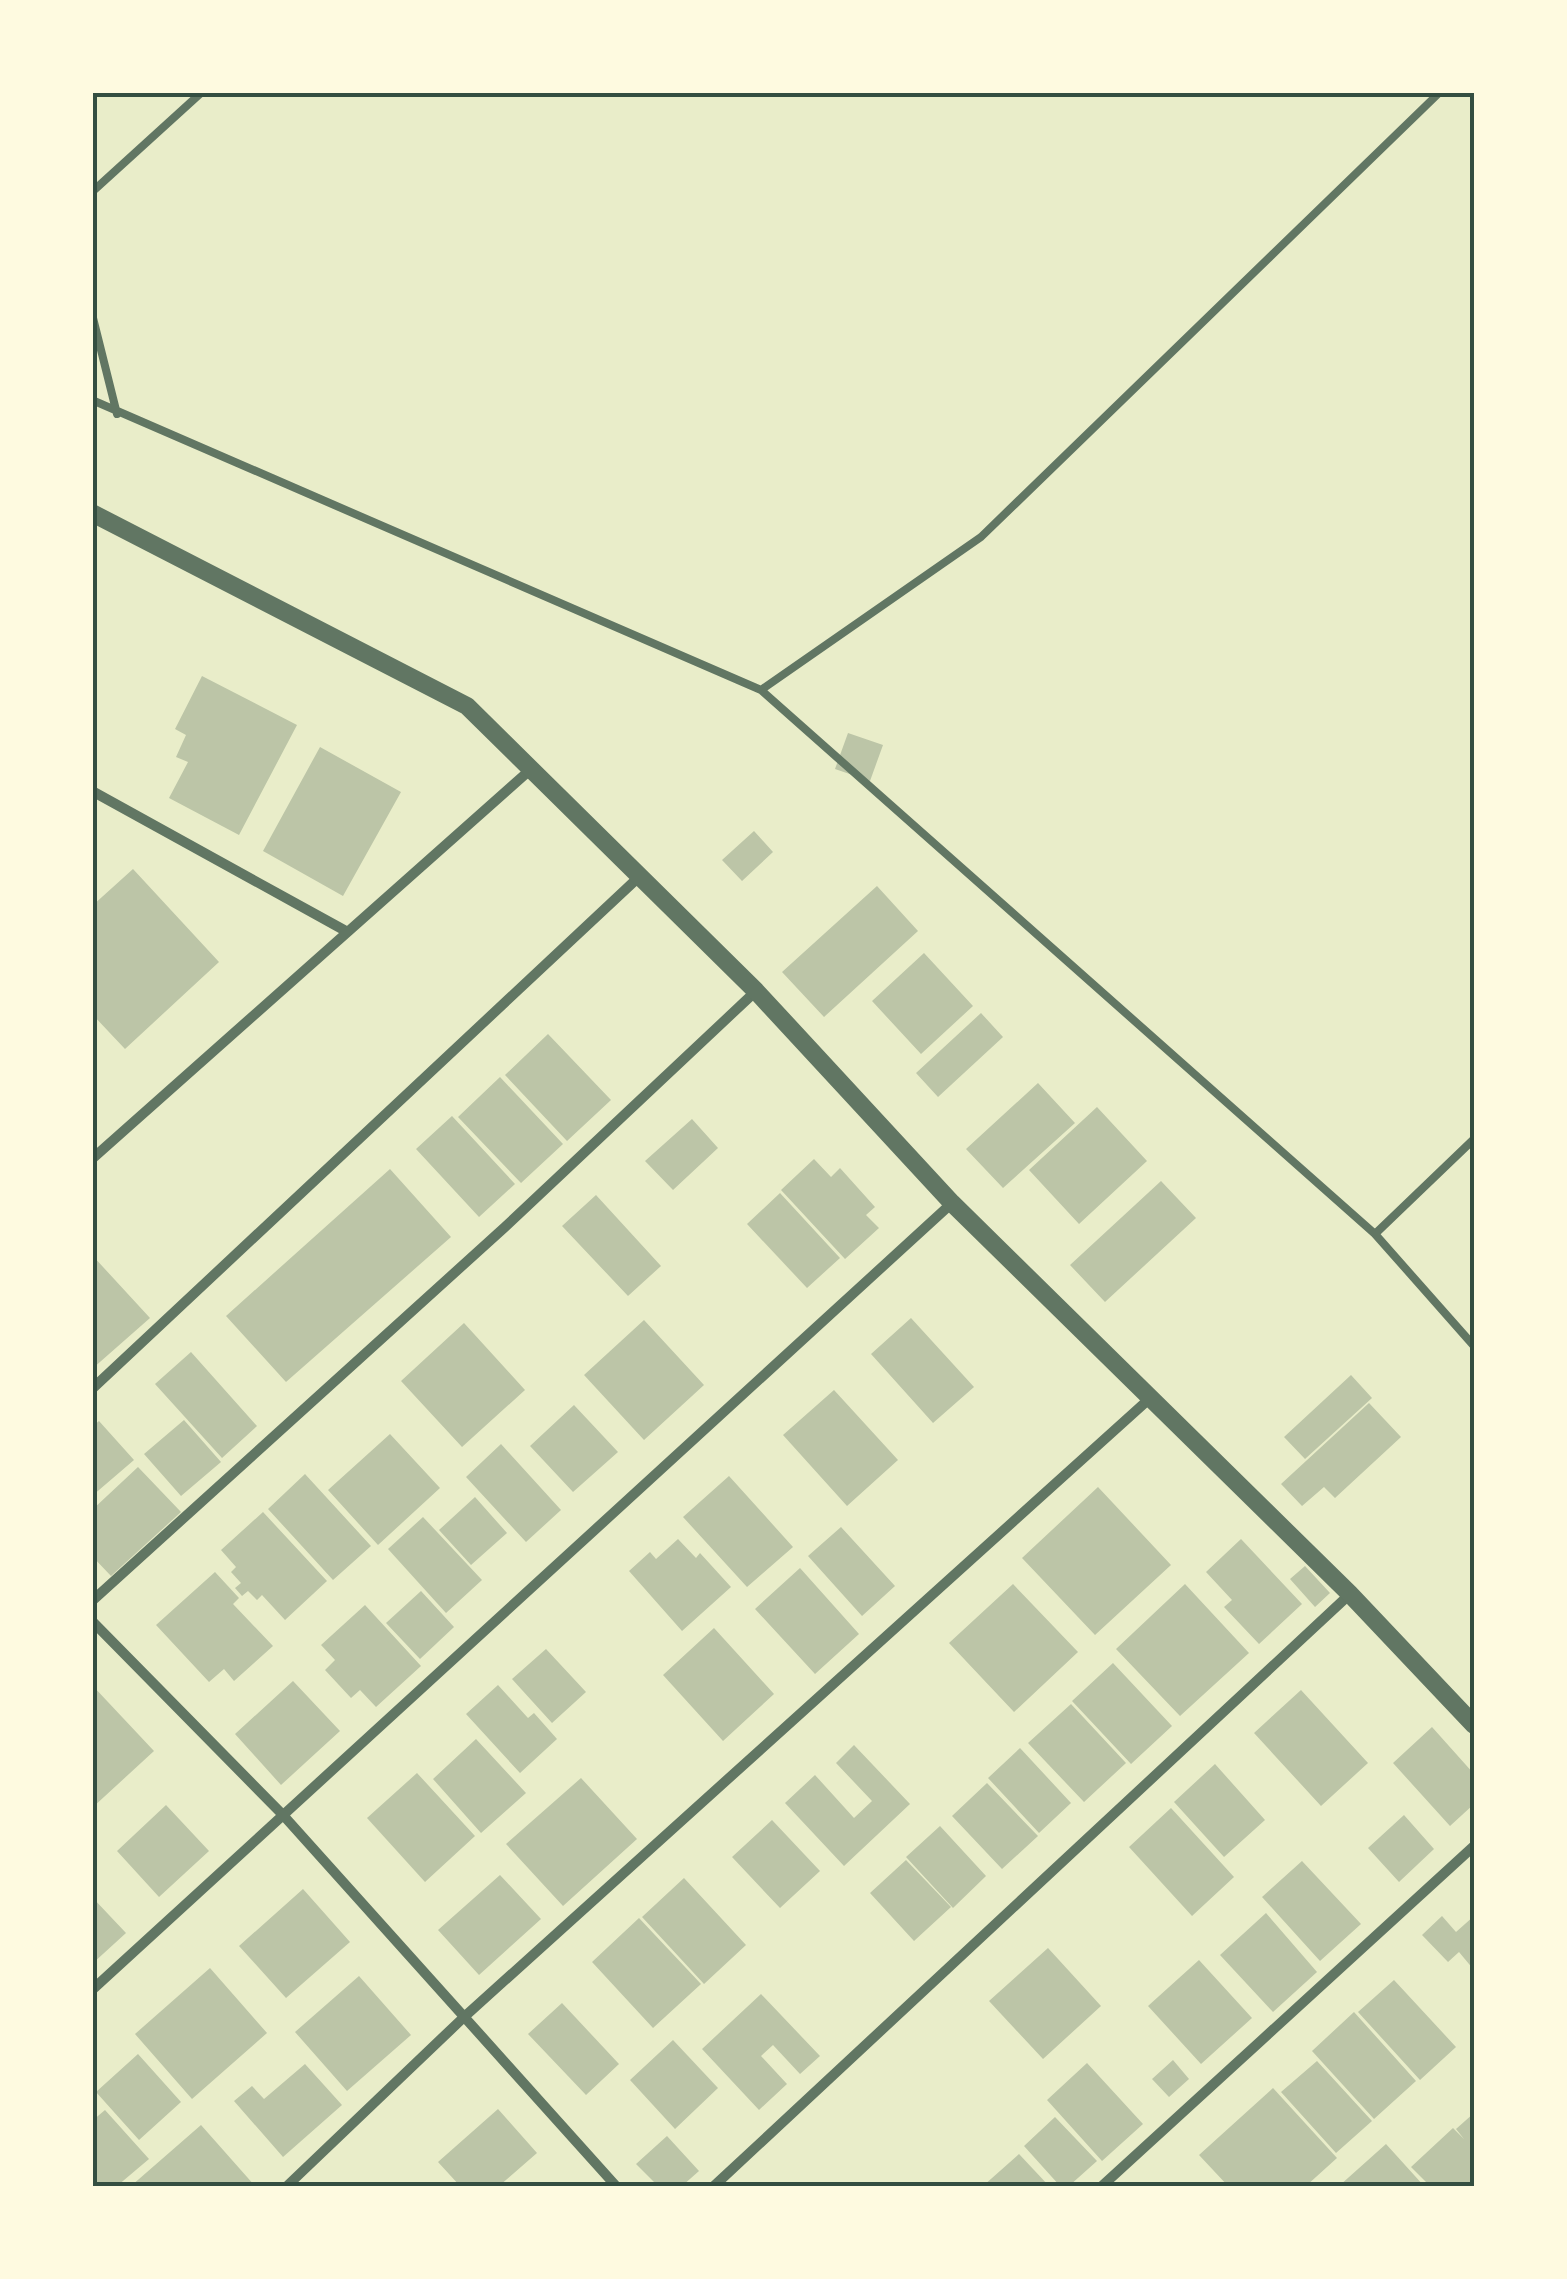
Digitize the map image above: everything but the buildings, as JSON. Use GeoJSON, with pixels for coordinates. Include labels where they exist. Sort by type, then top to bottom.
{"type":"FeatureCollection","features":[{"type":"Feature","properties":{"kind":"street"},"geometry":{"type":"LineString","coordinates":[[92,512],[467,706],[642,875],[952,1202],[1148,1400],[1350,1594],[1474,1725]]}},
{"type":"Feature","properties":{"kind":"street"},"geometry":{"type":"LineString","coordinates":[[92,1159],[344,930],[530,770]]}},
{"type":"Feature","properties":{"kind":"street"},"geometry":{"type":"LineString","coordinates":[[92,791],[344,930]]}},
{"type":"Feature","properties":{"kind":"street"},"geometry":{"type":"LineString","coordinates":[[92,1388],[642,875]]}},
{"type":"Feature","properties":{"kind":"street"},"geometry":{"type":"LineString","coordinates":[[92,1601],[518,1216],[756,991]]}},
{"type":"Feature","properties":{"kind":"street"},"geometry":{"type":"LineString","coordinates":[[92,1990],[952,1202]]}},
{"type":"Feature","properties":{"kind":"street"},"geometry":{"type":"LineString","coordinates":[[287,2186],[464,2018],[1148,1400]]}},
{"type":"Feature","properties":{"kind":"street"},"geometry":{"type":"LineString","coordinates":[[714,2186],[1350,1594]]}},
{"type":"Feature","properties":{"kind":"street"},"geometry":{"type":"LineString","coordinates":[[92,1621],[283,1815],[616,2186]]}},
{"type":"Feature","properties":{"kind":"street"},"geometry":{"type":"LineString","coordinates":[[1102,2186],[1474,1846]]}},
{"type":"Feature","properties":{"kind":"lane"},"geometry":{"type":"LineString","coordinates":[[92,192],[202,92]]}},
{"type":"Feature","properties":{"kind":"lane"},"geometry":{"type":"LineString","coordinates":[[762,690],[982,538],[1440,92]]}},
{"type":"Feature","properties":{"kind":"lane"},"geometry":{"type":"LineString","coordinates":[[92,314],[117,414]]}},
{"type":"Feature","properties":{"kind":"lane"},"geometry":{"type":"LineString","coordinates":[[92,400],[762,690],[1374,1234],[1474,1346]]}},
{"type":"Feature","properties":{"kind":"lane"},"geometry":{"type":"LineString","coordinates":[[1374,1234],[1474,1138]]}}]}
